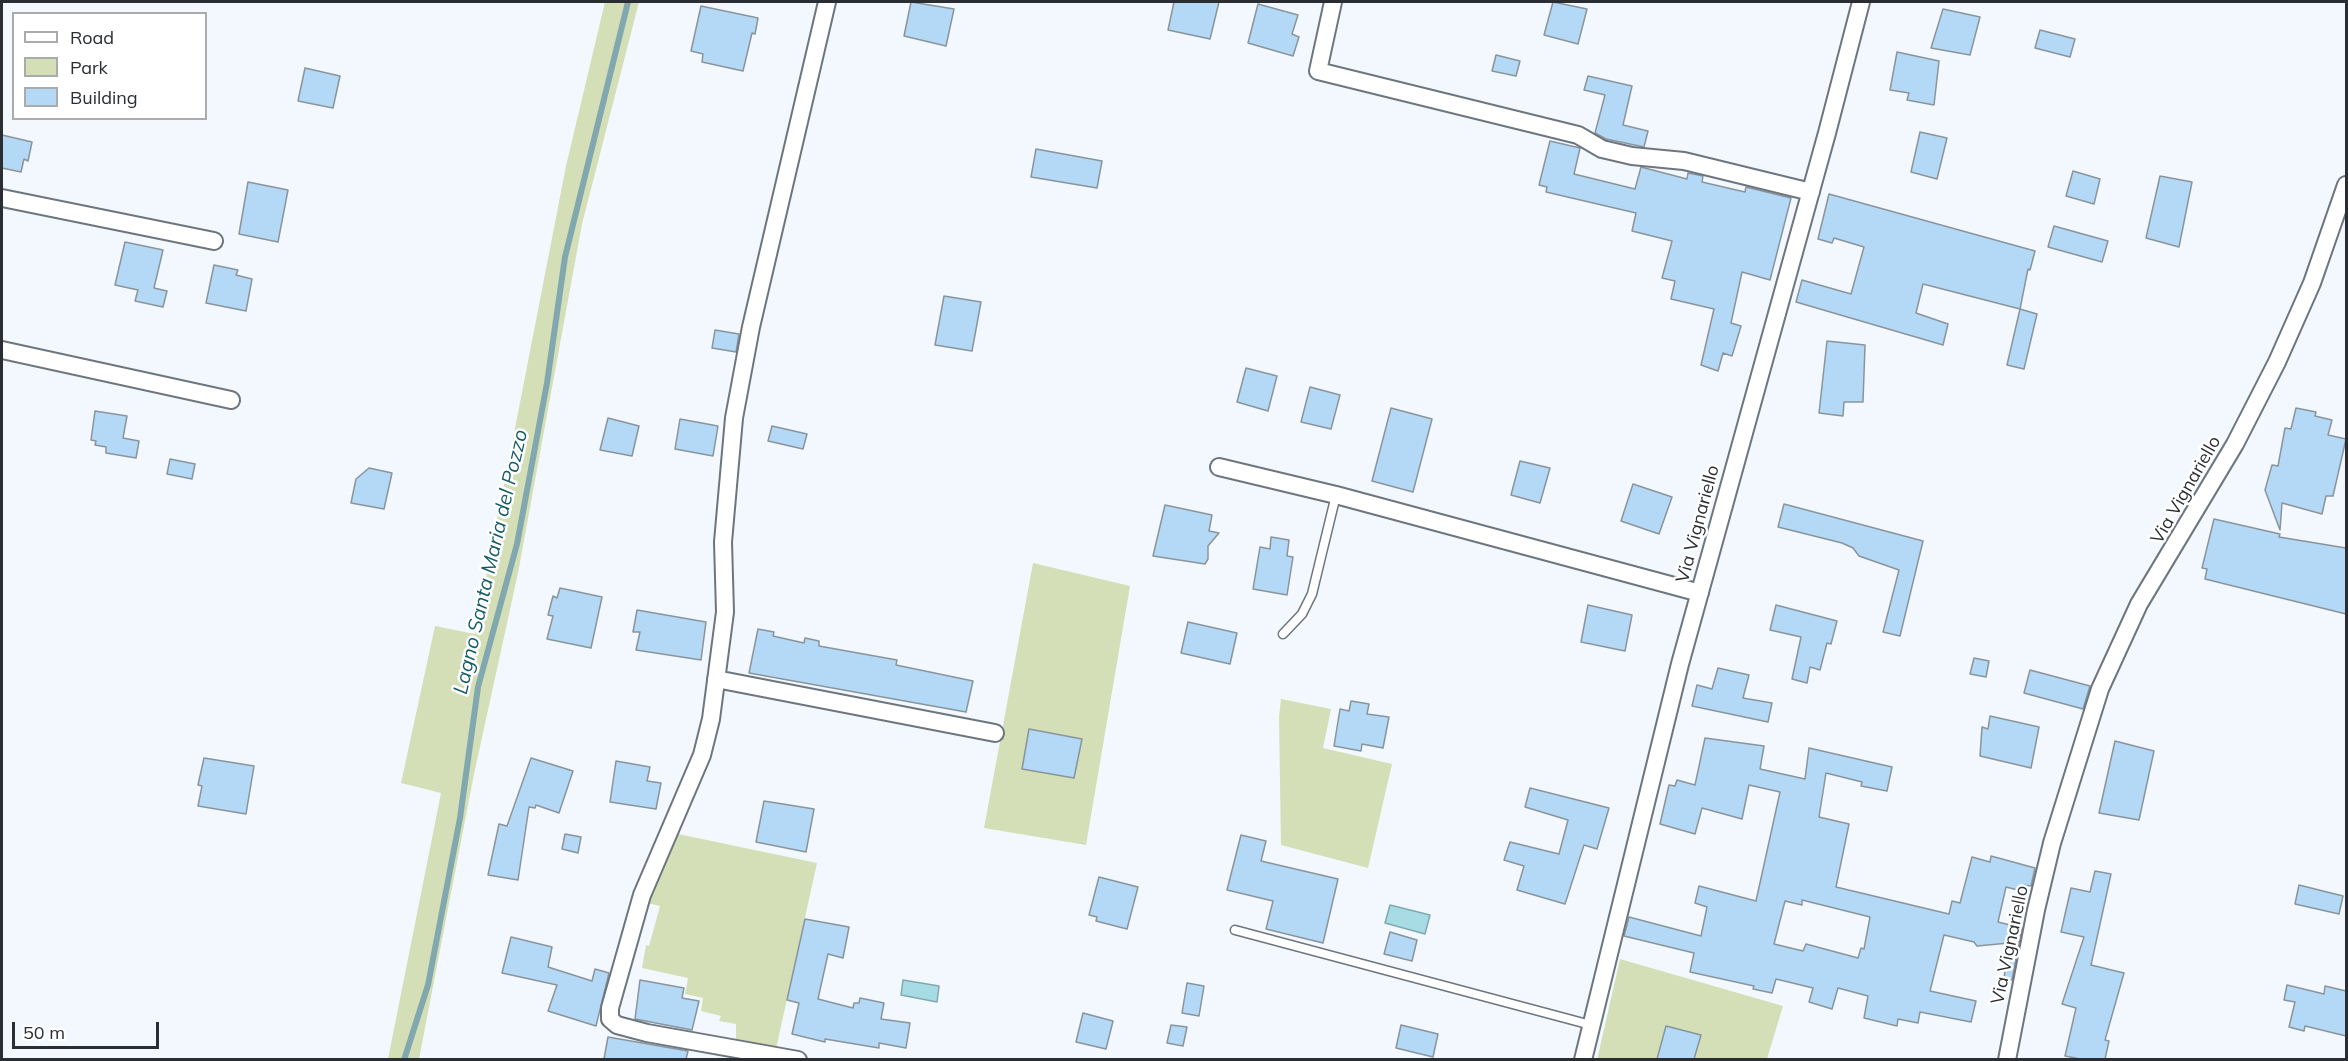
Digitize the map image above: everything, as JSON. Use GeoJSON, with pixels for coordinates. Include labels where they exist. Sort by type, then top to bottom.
{"type":"FeatureCollection","features":[{"type":"Feature","properties":{"kind":"street"},"geometry":{"type":"LineString","coordinates":[[798,1059],[646,1033],[616,1024],[610,1019],[610,1008],[642,895],[702,755],[717,679],[725,612],[723,542],[734,418],[751,327],[827,2]]}},
{"type":"Feature","properties":{"kind":"street"},"geometry":{"type":"LineString","coordinates":[[1333,2],[1318,71],[1578,135],[1602,149],[1632,156],[1684,161],[1811,192]]}},
{"type":"Feature","properties":{"kind":"street","name":"Via Vignariello"},"geometry":{"type":"LineString","coordinates":[[1583,1059],[1700,593],[1861,2]]}},
{"type":"Feature","properties":{"kind":"street","name":"Via Vignariello"},"geometry":{"type":"LineString","coordinates":[[2007,1059],[2052,843],[2100,689],[2139,604],[2235,444],[2277,362],[2312,283],[2346,185]]}},
{"type":"Feature","properties":{"kind":"street"},"geometry":{"type":"LineString","coordinates":[[2,198],[214,241]]}},
{"type":"Feature","properties":{"kind":"street"},"geometry":{"type":"LineString","coordinates":[[2,350],[231,400]]}},
{"type":"Feature","properties":{"kind":"street"},"geometry":{"type":"LineString","coordinates":[[1219,467],[1336,495],[1700,593]]}},
{"type":"Feature","properties":{"kind":"street"},"geometry":{"type":"LineString","coordinates":[[717,679],[994,733]]}},
{"type":"Feature","properties":{"kind":"lane"},"geometry":{"type":"LineString","coordinates":[[1282,634],[1302,614],[1312,594],[1336,495]]}},
{"type":"Feature","properties":{"kind":"lane"},"geometry":{"type":"LineString","coordinates":[[1235,930],[1591,1025]]}},
{"type":"Feature","properties":{"kind":"green space"},"geometry":{"type":"Polygon","coordinates":[[[605,2],[639,2],[582,224],[518,573],[474,774],[419,1059],[388,1059],[441,793],[401,783],[435,626],[475,634],[566,166],[605,2]]]}},
{"type":"Feature","properties":{"kind":"green space"},"geometry":{"type":"Polygon","coordinates":[[[1033,563],[1130,586],[1086,845],[984,828],[1033,563]]]}},
{"type":"Feature","properties":{"kind":"green space"},"geometry":{"type":"Polygon","coordinates":[[[1281,699],[1331,709],[1323,748],[1392,764],[1368,868],[1281,845],[1279,717],[1281,699]]]}},
{"type":"Feature","properties":{"kind":"green space"},"geometry":{"type":"Polygon","coordinates":[[[673,833],[817,863],[776,1049],[736,1041],[736,1024],[719,1021],[721,1016],[701,1011],[703,998],[685,994],[688,978],[642,968],[646,945],[649,946],[660,906],[647,903],[673,833]]]}},
{"type":"Feature","properties":{"kind":"green space"},"geometry":{"type":"Polygon","coordinates":[[[1620,959],[1783,1006],[1767,1059],[1597,1060],[1620,959]]]}},
{"type":"Feature","properties":{"kind":"water"},"geometry":{"type":"Polygon","coordinates":[[[1390,905],[1430,915],[1425,934],[1385,923],[1390,905]]]}},
{"type":"Feature","properties":{"kind":"water"},"geometry":{"type":"Polygon","coordinates":[[[903,980],[939,986],[937,1002],[901,995],[903,980]]]}},
{"type":"Feature","properties":{"kind":"building"},"geometry":{"type":"Polygon","coordinates":[[[911,2],[954,9],[946,46],[904,36],[911,2]]]}},
{"type":"Feature","properties":{"kind":"building"},"geometry":{"type":"Polygon","coordinates":[[[1174,2],[1219,2],[1210,39],[1168,30],[1174,2]]]}},
{"type":"Feature","properties":{"kind":"building"},"geometry":{"type":"Polygon","coordinates":[[[1553,2],[1587,9],[1578,44],[1544,35],[1553,2]]]}},
{"type":"Feature","properties":{"kind":"building"},"geometry":{"type":"Polygon","coordinates":[[[1258,4],[1298,15],[1292,34],[1299,37],[1293,56],[1248,43],[1258,4]]]}},
{"type":"Feature","properties":{"kind":"building"},"geometry":{"type":"Polygon","coordinates":[[[701,6],[758,18],[743,71],[702,62],[703,54],[691,51],[701,6]]]}},
{"type":"Feature","properties":{"kind":"building"},"geometry":{"type":"Polygon","coordinates":[[[1943,9],[1980,17],[1970,55],[1931,48],[1943,9]]]}},
{"type":"Feature","properties":{"kind":"building"},"geometry":{"type":"Polygon","coordinates":[[[2040,30],[2075,39],[2070,57],[2035,48],[2040,30]]]}},
{"type":"Feature","properties":{"kind":"building"},"geometry":{"type":"Polygon","coordinates":[[[1897,52],[1939,61],[1934,105],[1907,100],[1909,93],[1890,90],[1897,52]]]}},
{"type":"Feature","properties":{"kind":"building"},"geometry":{"type":"Polygon","coordinates":[[[1496,55],[1520,61],[1516,76],[1492,71],[1496,55]]]}},
{"type":"Feature","properties":{"kind":"building"},"geometry":{"type":"Polygon","coordinates":[[[305,68],[340,76],[333,108],[298,101],[305,68]]]}},
{"type":"Feature","properties":{"kind":"building"},"geometry":{"type":"Polygon","coordinates":[[[1588,76],[1632,86],[1623,125],[1648,131],[1644,147],[1606,139],[1595,133],[1605,95],[1584,90],[1588,76]]]}},
{"type":"Feature","properties":{"kind":"building"},"geometry":{"type":"Polygon","coordinates":[[[1920,132],[1947,138],[1937,179],[1911,172],[1920,132]]]}},
{"type":"Feature","properties":{"kind":"building"},"geometry":{"type":"Polygon","coordinates":[[[2,135],[32,142],[28,161],[24,159],[21,172],[2,168],[2,135]]]}},
{"type":"Feature","properties":{"kind":"building"},"geometry":{"type":"Polygon","coordinates":[[[1550,141],[1580,148],[1574,174],[1635,189],[1641,167],[1687,179],[1688,173],[1703,176],[1702,182],[1745,192],[1746,187],[1791,198],[1770,280],[1742,272],[1731,323],[1741,326],[1732,356],[1723,353],[1718,371],[1701,365],[1714,309],[1671,299],[1675,281],[1662,278],[1672,241],[1632,231],[1636,213],[1546,192],[1547,187],[1539,185],[1550,141]]]}},
{"type":"Feature","properties":{"kind":"building"},"geometry":{"type":"Polygon","coordinates":[[[1036,149],[1102,161],[1097,188],[1031,177],[1036,149]]]}},
{"type":"Feature","properties":{"kind":"building"},"geometry":{"type":"Polygon","coordinates":[[[2073,171],[2100,179],[2094,204],[2066,196],[2073,171]]]}},
{"type":"Feature","properties":{"kind":"building"},"geometry":{"type":"Polygon","coordinates":[[[2160,176],[2192,182],[2179,247],[2146,238],[2160,176]]]}},
{"type":"Feature","properties":{"kind":"building"},"geometry":{"type":"Polygon","coordinates":[[[248,182],[288,190],[278,242],[239,234],[248,182]]]}},
{"type":"Feature","properties":{"kind":"building"},"geometry":{"type":"Polygon","coordinates":[[[1829,194],[2035,251],[2030,270],[2028,269],[2020,309],[1923,284],[1916,313],[1948,324],[1943,345],[1796,302],[1802,280],[1851,294],[1864,247],[1834,238],[1832,243],[1818,239],[1829,194]]]}},
{"type":"Feature","properties":{"kind":"building"},"geometry":{"type":"Polygon","coordinates":[[[2054,226],[2108,241],[2102,262],[2048,247],[2054,226]]]}},
{"type":"Feature","properties":{"kind":"building"},"geometry":{"type":"Polygon","coordinates":[[[125,242],[163,250],[154,288],[167,291],[163,307],[135,301],[138,290],[115,285],[125,242]]]}},
{"type":"Feature","properties":{"kind":"building"},"geometry":{"type":"Polygon","coordinates":[[[214,265],[238,270],[236,275],[252,279],[246,311],[206,303],[214,265]]]}},
{"type":"Feature","properties":{"kind":"building"},"geometry":{"type":"Polygon","coordinates":[[[944,296],[981,302],[972,351],[935,345],[944,296]]]}},
{"type":"Feature","properties":{"kind":"building"},"geometry":{"type":"Polygon","coordinates":[[[2020,309],[2037,314],[2024,369],[2007,365],[2020,309]]]}},
{"type":"Feature","properties":{"kind":"building"},"geometry":{"type":"Polygon","coordinates":[[[715,330],[739,334],[736,352],[712,348],[715,330]]]}},
{"type":"Feature","properties":{"kind":"building"},"geometry":{"type":"Polygon","coordinates":[[[1827,341],[1865,345],[1863,402],[1844,402],[1843,416],[1819,413],[1827,341]]]}},
{"type":"Feature","properties":{"kind":"building"},"geometry":{"type":"Polygon","coordinates":[[[1246,368],[1277,376],[1268,411],[1237,402],[1246,368]]]}},
{"type":"Feature","properties":{"kind":"building"},"geometry":{"type":"Polygon","coordinates":[[[1310,387],[1340,395],[1331,429],[1301,422],[1310,387]]]}},
{"type":"Feature","properties":{"kind":"building"},"geometry":{"type":"Polygon","coordinates":[[[1391,408],[1432,419],[1413,492],[1372,481],[1391,408]]]}},
{"type":"Feature","properties":{"kind":"building"},"geometry":{"type":"Polygon","coordinates":[[[2296,408],[2316,412],[2315,416],[2332,420],[2328,435],[2346,439],[2333,496],[2326,496],[2322,514],[2282,503],[2280,530],[2265,490],[2272,465],[2278,466],[2285,428],[2291,429],[2296,408]]]}},
{"type":"Feature","properties":{"kind":"building"},"geometry":{"type":"Polygon","coordinates":[[[95,411],[127,416],[123,438],[139,441],[136,458],[106,453],[106,447],[95,445],[96,441],[91,440],[95,411]]]}},
{"type":"Feature","properties":{"kind":"building"},"geometry":{"type":"Polygon","coordinates":[[[608,418],[639,426],[632,456],[600,450],[608,418]]]}},
{"type":"Feature","properties":{"kind":"building"},"geometry":{"type":"Polygon","coordinates":[[[680,419],[718,426],[713,456],[675,449],[680,419]]]}},
{"type":"Feature","properties":{"kind":"building"},"geometry":{"type":"Polygon","coordinates":[[[772,426],[807,434],[803,449],[768,441],[772,426]]]}},
{"type":"Feature","properties":{"kind":"building"},"geometry":{"type":"Polygon","coordinates":[[[170,459],[195,464],[192,479],[167,474],[170,459]]]}},
{"type":"Feature","properties":{"kind":"building"},"geometry":{"type":"Polygon","coordinates":[[[1520,461],[1550,468],[1540,503],[1511,495],[1520,461]]]}},
{"type":"Feature","properties":{"kind":"building"},"geometry":{"type":"Polygon","coordinates":[[[369,468],[392,473],[384,509],[351,503],[356,479],[369,468]]]}},
{"type":"Feature","properties":{"kind":"building"},"geometry":{"type":"Polygon","coordinates":[[[1633,484],[1672,497],[1659,534],[1621,521],[1633,484]]]}},
{"type":"Feature","properties":{"kind":"building"},"geometry":{"type":"Polygon","coordinates":[[[1784,504],[1923,541],[1900,636],[1883,632],[1899,570],[1859,556],[1853,548],[1842,543],[1778,527],[1784,504]]]}},
{"type":"Feature","properties":{"kind":"building"},"geometry":{"type":"Polygon","coordinates":[[[1165,505],[1212,515],[1209,531],[1219,533],[1208,546],[1208,559],[1205,564],[1153,556],[1165,505]]]}},
{"type":"Feature","properties":{"kind":"building"},"geometry":{"type":"Polygon","coordinates":[[[2214,519],[2280,534],[2279,537],[2346,548],[2346,614],[2205,579],[2207,569],[2202,568],[2214,519]]]}},
{"type":"Feature","properties":{"kind":"building"},"geometry":{"type":"Polygon","coordinates":[[[1271,537],[1289,540],[1287,556],[1293,557],[1287,595],[1253,589],[1260,547],[1270,549],[1271,537]]]}},
{"type":"Feature","properties":{"kind":"building"},"geometry":{"type":"Polygon","coordinates":[[[560,588],[602,597],[591,648],[547,639],[553,616],[548,615],[553,596],[557,598],[560,588]]]}},
{"type":"Feature","properties":{"kind":"building"},"geometry":{"type":"Polygon","coordinates":[[[1588,605],[1632,615],[1625,651],[1581,642],[1588,605]]]}},
{"type":"Feature","properties":{"kind":"building"},"geometry":{"type":"Polygon","coordinates":[[[1776,605],[1837,621],[1831,644],[1827,643],[1820,670],[1810,667],[1807,683],[1792,679],[1801,637],[1770,630],[1776,605]]]}},
{"type":"Feature","properties":{"kind":"building"},"geometry":{"type":"Polygon","coordinates":[[[637,610],[706,622],[701,660],[636,650],[640,632],[633,632],[637,610]]]}},
{"type":"Feature","properties":{"kind":"building"},"geometry":{"type":"Polygon","coordinates":[[[1188,622],[1237,633],[1230,664],[1181,653],[1188,622]]]}},
{"type":"Feature","properties":{"kind":"building"},"geometry":{"type":"Polygon","coordinates":[[[758,629],[774,632],[773,636],[804,643],[805,638],[819,641],[819,646],[897,660],[896,665],[973,681],[966,712],[749,673],[758,629]]]}},
{"type":"Feature","properties":{"kind":"building"},"geometry":{"type":"Polygon","coordinates":[[[1974,658],[1989,661],[1986,677],[1970,674],[1974,658]]]}},
{"type":"Feature","properties":{"kind":"building"},"geometry":{"type":"Polygon","coordinates":[[[1718,668],[1749,675],[1743,698],[1772,703],[1768,722],[1692,706],[1697,685],[1712,689],[1718,668]]]}},
{"type":"Feature","properties":{"kind":"building"},"geometry":{"type":"Polygon","coordinates":[[[2030,670],[2090,686],[2083,709],[2024,693],[2030,670]]]}},
{"type":"Feature","properties":{"kind":"building"},"geometry":{"type":"Polygon","coordinates":[[[1351,701],[1369,704],[1367,714],[1389,717],[1383,748],[1362,744],[1361,751],[1334,746],[1340,709],[1349,711],[1351,701]]]}},
{"type":"Feature","properties":{"kind":"building"},"geometry":{"type":"Polygon","coordinates":[[[1990,716],[2039,727],[2031,768],[1980,756],[1982,727],[1988,729],[1990,716]]]}},
{"type":"Feature","properties":{"kind":"building"},"geometry":{"type":"Polygon","coordinates":[[[1029,729],[1082,739],[1074,778],[1022,769],[1029,729]]]}},
{"type":"Feature","properties":{"kind":"building"},"geometry":{"type":"Polygon","coordinates":[[[1705,738],[1764,746],[1760,769],[1805,779],[1809,748],[1892,767],[1887,791],[1861,786],[1862,782],[1826,773],[1819,817],[1849,824],[1836,887],[1949,914],[1952,901],[1960,903],[1972,857],[1990,862],[1991,856],[2035,868],[2031,886],[2023,885],[2022,891],[2006,887],[1998,922],[2022,928],[2012,980],[2004,978],[2009,943],[1977,946],[1974,942],[1944,935],[1930,991],[1976,1001],[1971,1022],[1920,1012],[1918,1023],[1898,1019],[1897,1026],[1864,1018],[1868,996],[1838,988],[1832,1009],[1809,1002],[1813,988],[1776,979],[1772,993],[1753,989],[1754,986],[1690,972],[1694,953],[1624,936],[1629,917],[1701,936],[1707,907],[1695,903],[1699,886],[1756,901],[1780,792],[1749,785],[1742,819],[1702,808],[1695,834],[1660,824],[1669,785],[1675,786],[1677,780],[1695,785],[1705,738]],[[1802,900],[1802,905],[1785,901],[1774,944],[1803,951],[1806,944],[1858,958],[1861,948],[1864,949],[1870,917],[1802,900]]]}},
{"type":"Feature","properties":{"kind":"building"},"geometry":{"type":"Polygon","coordinates":[[[2115,741],[2154,751],[2139,820],[2099,813],[2115,741]]]}},
{"type":"Feature","properties":{"kind":"building"},"geometry":{"type":"Polygon","coordinates":[[[204,758],[254,766],[246,814],[198,806],[202,786],[198,785],[204,758]]]}},
{"type":"Feature","properties":{"kind":"building"},"geometry":{"type":"Polygon","coordinates":[[[531,758],[573,771],[559,813],[536,805],[535,808],[529,807],[518,880],[488,875],[499,824],[507,826],[531,758]]]}},
{"type":"Feature","properties":{"kind":"building"},"geometry":{"type":"Polygon","coordinates":[[[616,761],[650,767],[647,781],[661,783],[656,809],[610,802],[616,761]]]}},
{"type":"Feature","properties":{"kind":"building"},"geometry":{"type":"Polygon","coordinates":[[[1530,788],[1609,808],[1597,849],[1584,845],[1565,904],[1517,890],[1524,866],[1504,860],[1510,842],[1559,854],[1568,820],[1525,807],[1530,788]]]}},
{"type":"Feature","properties":{"kind":"building"},"geometry":{"type":"Polygon","coordinates":[[[764,801],[814,809],[806,852],[756,842],[764,801]]]}},
{"type":"Feature","properties":{"kind":"building"},"geometry":{"type":"Polygon","coordinates":[[[565,834],[581,837],[578,853],[562,849],[565,834]]]}},
{"type":"Feature","properties":{"kind":"building"},"geometry":{"type":"Polygon","coordinates":[[[1241,835],[1266,841],[1261,861],[1338,879],[1323,943],[1266,929],[1273,901],[1227,890],[1241,835]]]}},
{"type":"Feature","properties":{"kind":"building"},"geometry":{"type":"Polygon","coordinates":[[[2095,871],[2111,874],[2091,965],[2124,973],[2105,1040],[2109,1041],[2105,1059],[2080,1059],[2065,1056],[2076,1008],[2062,1004],[2084,937],[2061,932],[2071,888],[2090,892],[2095,871]]]}},
{"type":"Feature","properties":{"kind":"building"},"geometry":{"type":"Polygon","coordinates":[[[1099,877],[1138,887],[1127,929],[1096,921],[1097,917],[1089,915],[1099,877]]]}},
{"type":"Feature","properties":{"kind":"building"},"geometry":{"type":"Polygon","coordinates":[[[2299,885],[2343,896],[2339,914],[2295,904],[2299,885]]]}},
{"type":"Feature","properties":{"kind":"building"},"geometry":{"type":"Polygon","coordinates":[[[805,919],[849,927],[843,958],[828,954],[818,999],[853,1008],[854,1003],[859,1003],[860,998],[884,1003],[881,1019],[910,1023],[906,1048],[879,1043],[879,1048],[825,1039],[825,1042],[792,1034],[799,1003],[787,1000],[805,919]]]}},
{"type":"Feature","properties":{"kind":"building"},"geometry":{"type":"Polygon","coordinates":[[[1390,932],[1417,940],[1412,961],[1384,954],[1390,932]]]}},
{"type":"Feature","properties":{"kind":"building"},"geometry":{"type":"Polygon","coordinates":[[[511,937],[552,947],[548,967],[592,981],[595,969],[609,973],[596,1026],[548,1011],[557,985],[502,973],[511,937]]]}},
{"type":"Feature","properties":{"kind":"building"},"geometry":{"type":"Polygon","coordinates":[[[640,980],[684,988],[682,998],[699,1001],[692,1030],[635,1019],[640,980]]]}},
{"type":"Feature","properties":{"kind":"building"},"geometry":{"type":"Polygon","coordinates":[[[1187,983],[1204,986],[1199,1016],[1182,1013],[1187,983]]]}},
{"type":"Feature","properties":{"kind":"building"},"geometry":{"type":"Polygon","coordinates":[[[2287,985],[2324,994],[2325,986],[2346,991],[2346,1036],[2305,1026],[2304,1031],[2289,1027],[2295,1002],[2284,1000],[2287,985]]]}},
{"type":"Feature","properties":{"kind":"building"},"geometry":{"type":"Polygon","coordinates":[[[1083,1013],[1113,1021],[1106,1049],[1076,1042],[1083,1013]]]}},
{"type":"Feature","properties":{"kind":"building"},"geometry":{"type":"Polygon","coordinates":[[[1171,1025],[1187,1027],[1183,1046],[1167,1043],[1171,1025]]]}},
{"type":"Feature","properties":{"kind":"building"},"geometry":{"type":"Polygon","coordinates":[[[1401,1025],[1438,1034],[1433,1057],[1396,1048],[1401,1025]]]}},
{"type":"Feature","properties":{"kind":"building"},"geometry":{"type":"Polygon","coordinates":[[[1666,1026],[1701,1035],[1694,1059],[1657,1059],[1666,1026]]]}},
{"type":"Feature","properties":{"kind":"building"},"geometry":{"type":"Polygon","coordinates":[[[608,1037],[688,1051],[686,1059],[604,1059],[608,1037]]]}},
{"type":"Feature","properties":{"kind":"waterway","name":"Lagno Santa Maria del Pozzo"},"geometry":{"type":"LineString","coordinates":[[404,1060],[428,985],[460,818],[478,687],[517,544],[547,383],[565,257],[628,2]]}}]}
